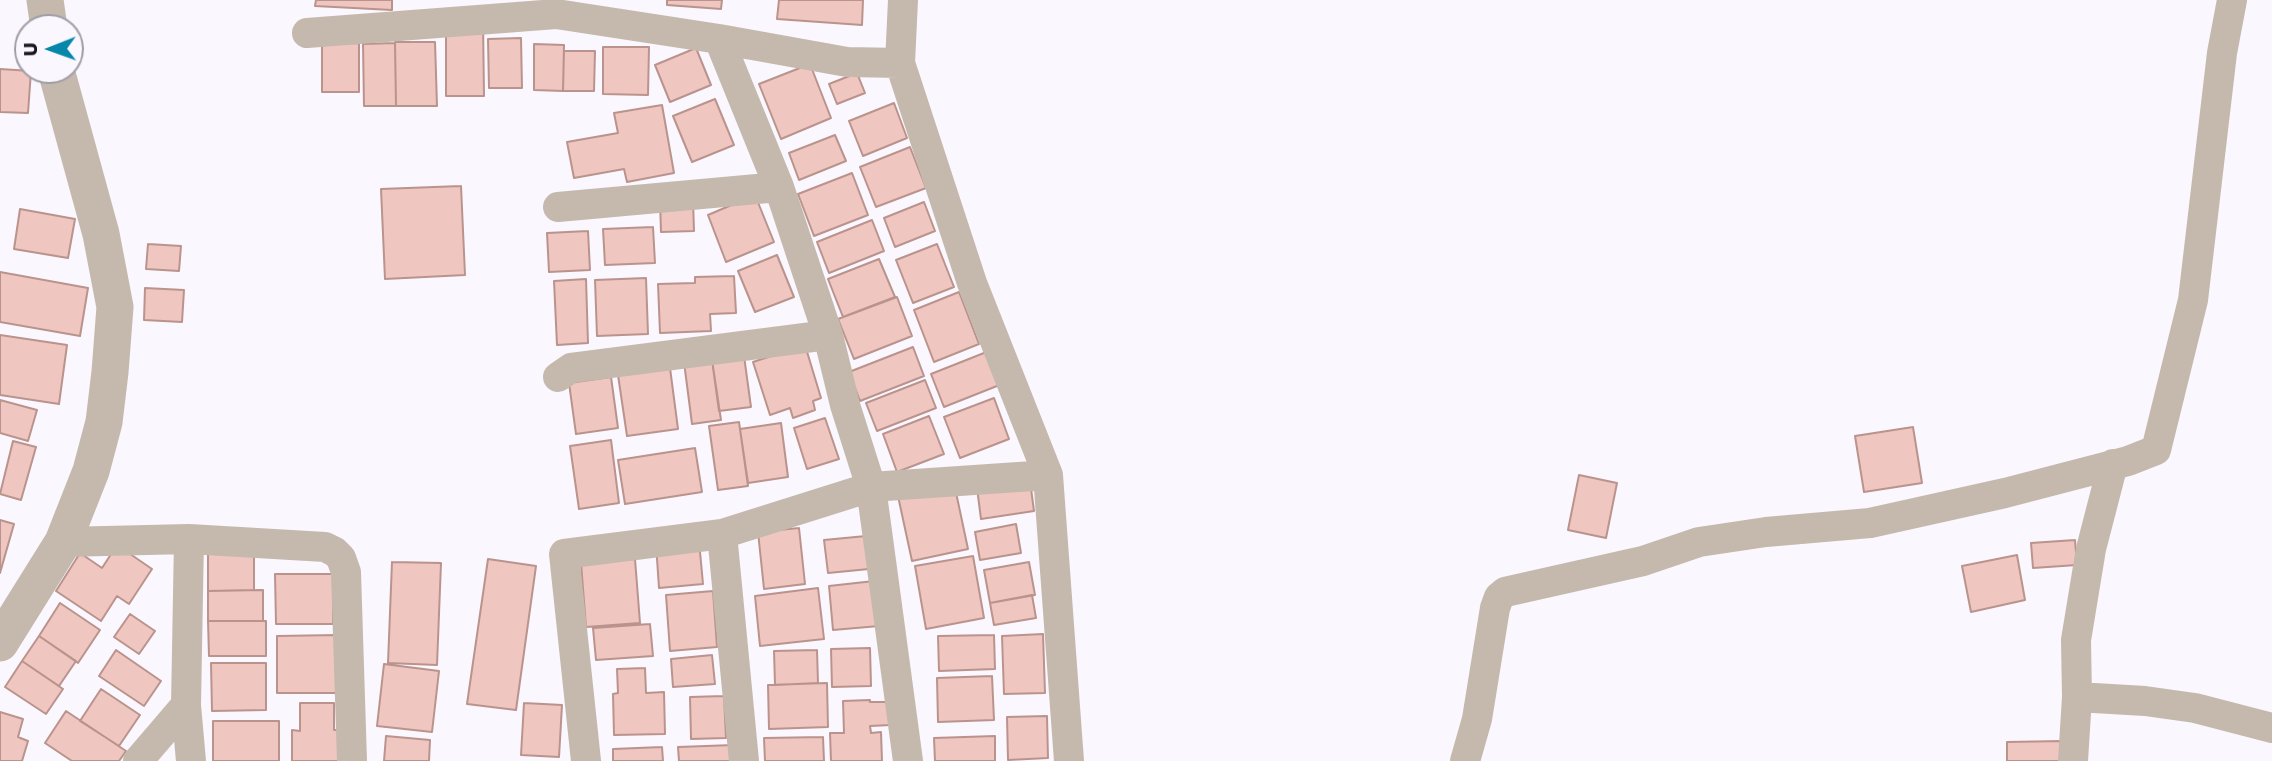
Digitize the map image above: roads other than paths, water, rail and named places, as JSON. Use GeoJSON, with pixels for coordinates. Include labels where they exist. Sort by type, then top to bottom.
{"type":"FeatureCollection","features":[{"type":"Feature","properties":{"kind":"street"},"geometry":{"type":"LineString","coordinates":[[903,0],[900,63],[972,283],[1048,475],[1069,761]]}},
{"type":"Feature","properties":{"kind":"street"},"geometry":{"type":"LineString","coordinates":[[1465,761],[1477,719],[1495,608],[1499,597],[1505,592],[1643,561],[1699,542],[1766,532],[1870,523],[2005,493],[2113,464],[2157,448],[2193,300],[2222,53],[2232,0]]}},
{"type":"Feature","properties":{"kind":"street"},"geometry":{"type":"LineString","coordinates":[[307,33],[556,14],[847,62],[900,63]]}},
{"type":"Feature","properties":{"kind":"street"},"geometry":{"type":"LineString","coordinates":[[719,39],[779,187],[828,335],[845,405],[871,487],[908,761]]}},
{"type":"Feature","properties":{"kind":"street"},"geometry":{"type":"LineString","coordinates":[[0,643],[63,542],[91,471],[104,422],[115,307],[101,234],[60,84]]}},
{"type":"Feature","properties":{"kind":"street"},"geometry":{"type":"LineString","coordinates":[[558,207],[779,187]]}},
{"type":"Feature","properties":{"kind":"street"},"geometry":{"type":"LineString","coordinates":[[558,377],[571,368],[828,335]]}},
{"type":"Feature","properties":{"kind":"street"},"geometry":{"type":"LineString","coordinates":[[2073,761],[2077,697],[2076,640],[2091,550],[2113,464]]}},
{"type":"Feature","properties":{"kind":"street"},"geometry":{"type":"LineString","coordinates":[[586,761],[564,554],[722,534],[871,487],[1048,475]]}},
{"type":"Feature","properties":{"kind":"street"},"geometry":{"type":"LineString","coordinates":[[722,534],[744,761]]}},
{"type":"Feature","properties":{"kind":"street"},"geometry":{"type":"LineString","coordinates":[[63,542],[189,539],[325,547],[341,558],[346,572],[352,761]]}},
{"type":"Feature","properties":{"kind":"street"},"geometry":{"type":"LineString","coordinates":[[189,539],[186,705],[191,761]]}},
{"type":"Feature","properties":{"kind":"street"},"geometry":{"type":"LineString","coordinates":[[2077,697],[2145,701],[2195,708],[2272,728]]}},
{"type":"Feature","properties":{"kind":"street"},"geometry":{"type":"LineString","coordinates":[[138,761],[186,705]]}}]}
